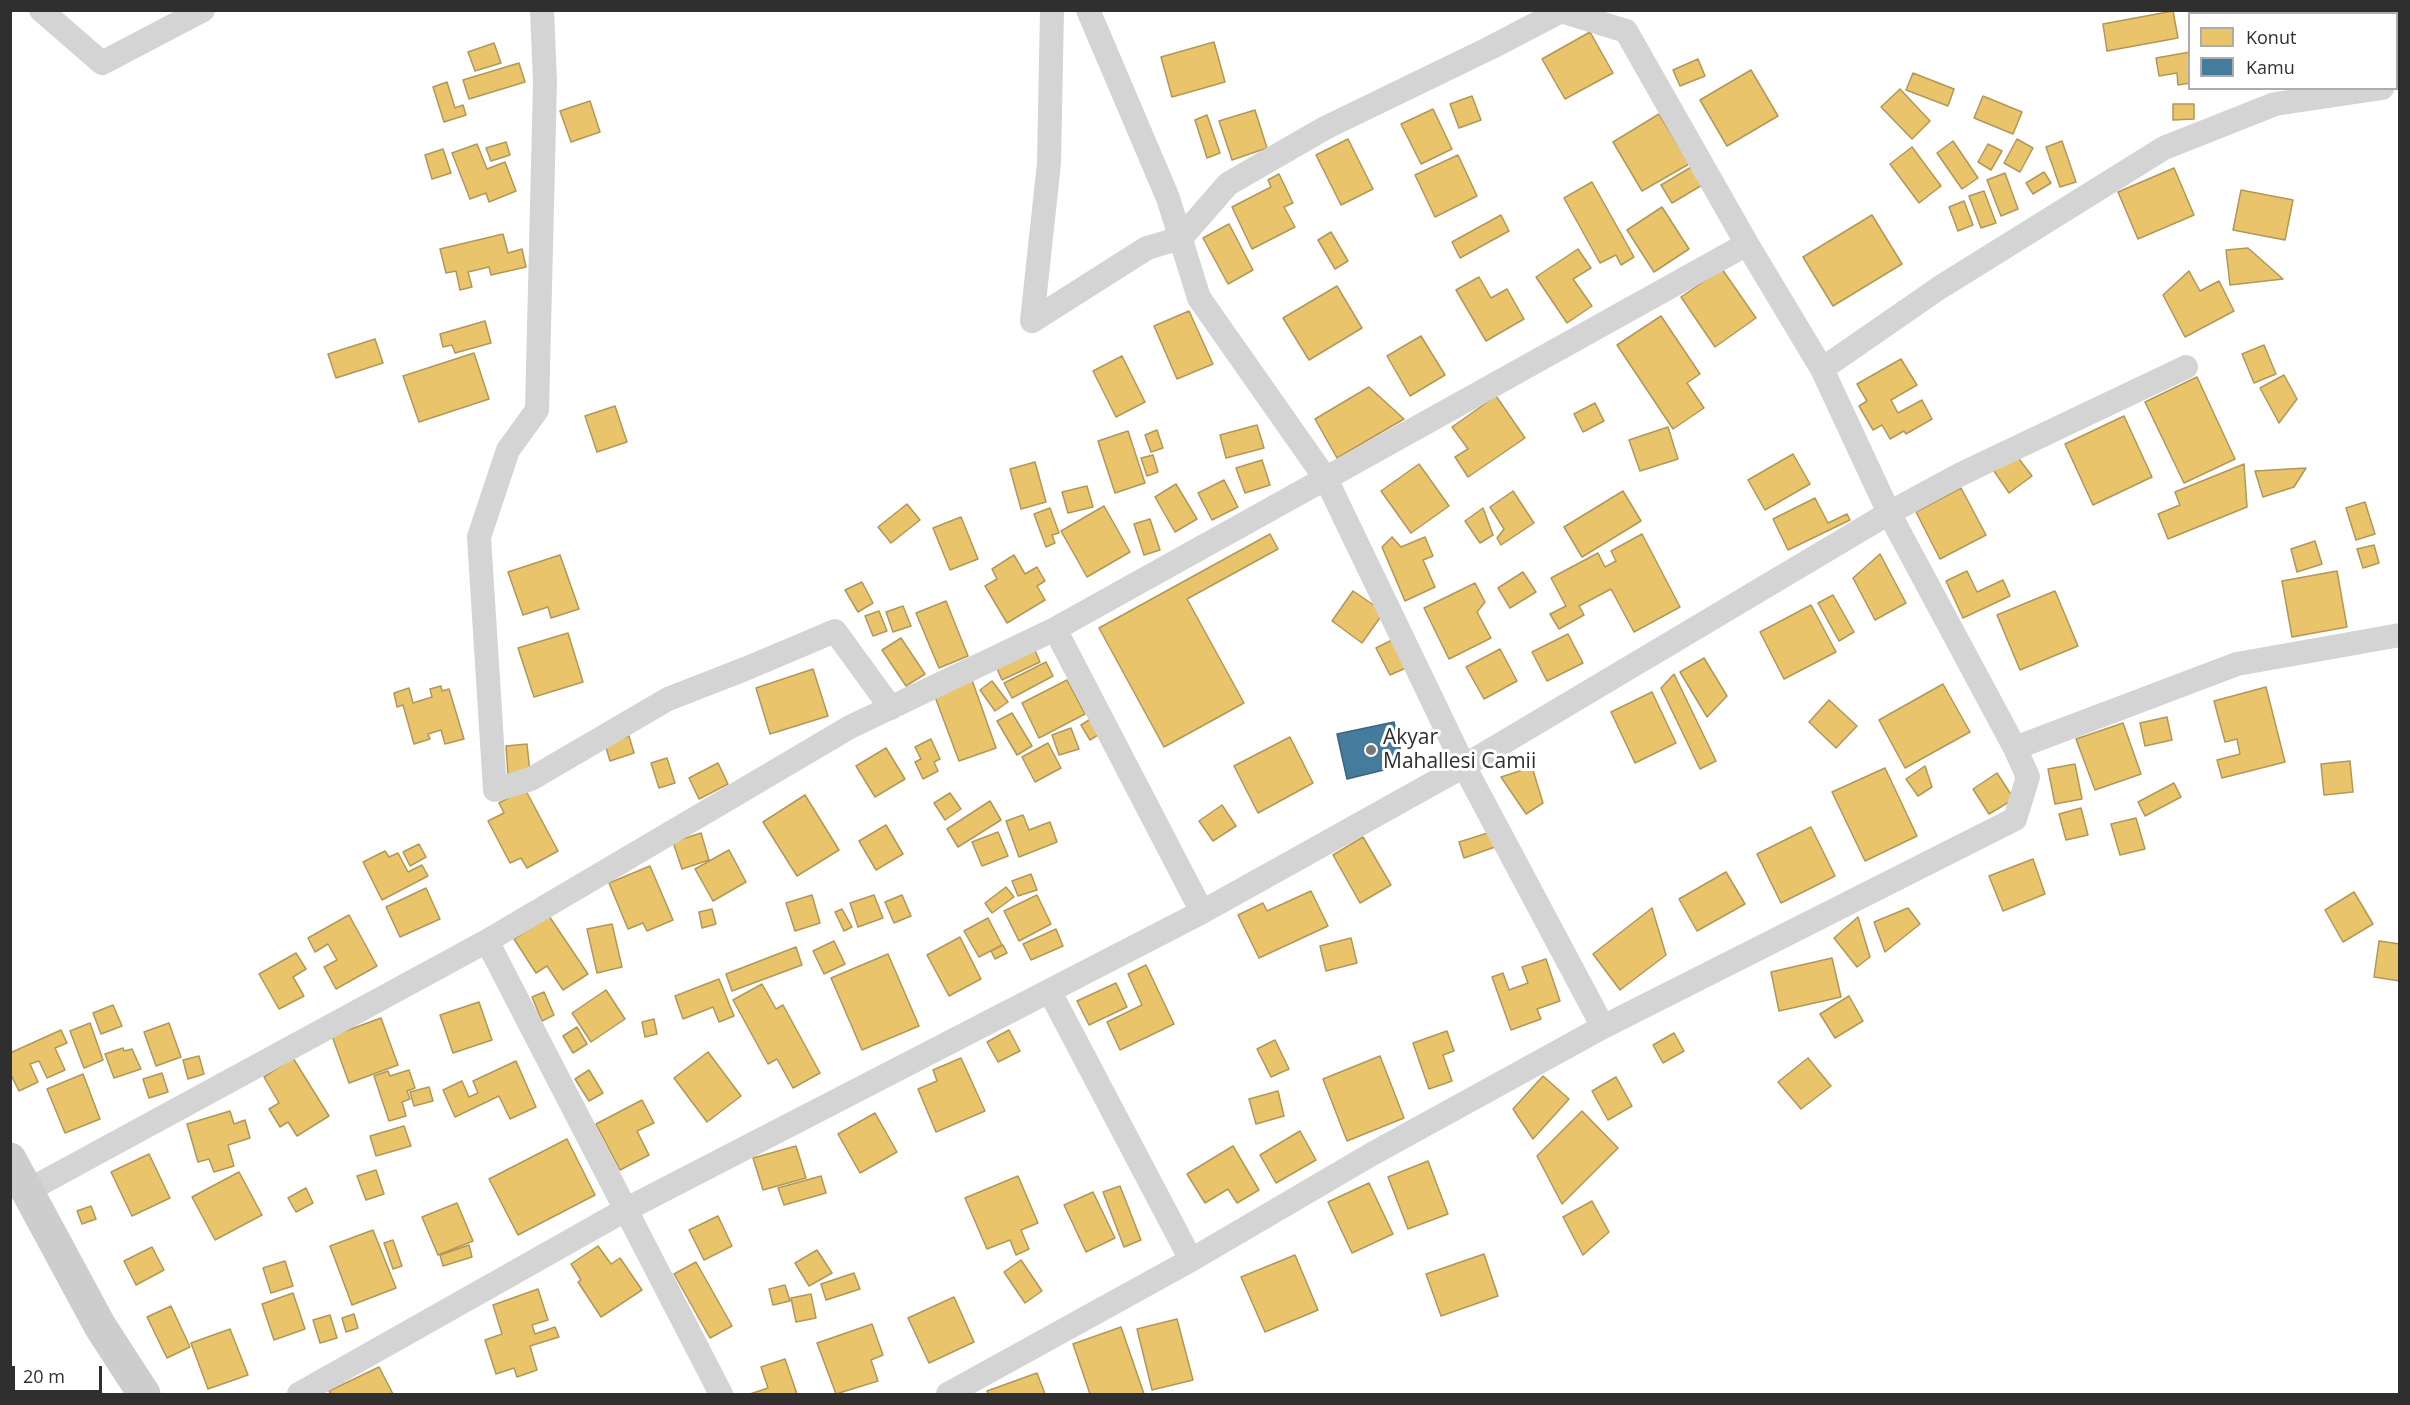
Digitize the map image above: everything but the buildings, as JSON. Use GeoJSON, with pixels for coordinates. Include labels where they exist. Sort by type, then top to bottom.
{"type":"FeatureCollection","features":[{"type":"Feature","properties":{"kind":"main road"},"geometry":{"type":"LineString","coordinates":[[10,1135],[32,1188],[100,1326],[144,1395]]}},
{"type":"Feature","properties":{"kind":"main road"},"geometry":{"type":"LineString","coordinates":[[10,1159],[32,1188]]}},
{"type":"Feature","properties":{"kind":"street"},"geometry":{"type":"LineString","coordinates":[[41,10],[102,63],[203,10]]}},
{"type":"Feature","properties":{"kind":"street"},"geometry":{"type":"LineString","coordinates":[[542,10],[545,82],[537,410],[508,450],[479,537],[495,790],[531,779],[668,699],[835,631],[891,708]]}},
{"type":"Feature","properties":{"kind":"street"},"geometry":{"type":"LineString","coordinates":[[948,1395],[1191,1260],[1372,1154],[1603,1027],[2015,819],[2028,777],[2015,748],[1889,513],[1822,369],[1747,244],[1626,31],[1561,11],[1325,128],[1228,184],[1181,238],[1147,248],[1032,321],[1049,164],[1052,10]]}},
{"type":"Feature","properties":{"kind":"street"},"geometry":{"type":"LineString","coordinates":[[1088,10],[1168,198],[1199,298],[1326,479],[1464,766],[1603,1027]]}},
{"type":"Feature","properties":{"kind":"street"},"geometry":{"type":"LineString","coordinates":[[1822,369],[1939,288],[2164,148],[2275,104],[2369,90]]}},
{"type":"Feature","properties":{"kind":"street"},"geometry":{"type":"LineString","coordinates":[[32,1188],[487,941],[850,727],[1055,628],[1747,244]]}},
{"type":"Feature","properties":{"kind":"street"},"geometry":{"type":"LineString","coordinates":[[299,1395],[625,1210],[1202,912],[1464,766],[1889,513],[1961,474],[2186,367]]}},
{"type":"Feature","properties":{"kind":"street"},"geometry":{"type":"LineString","coordinates":[[1055,628],[1202,912]]}},
{"type":"Feature","properties":{"kind":"street"},"geometry":{"type":"LineString","coordinates":[[2015,748],[2237,664],[2400,634]]}},
{"type":"Feature","properties":{"kind":"street"},"geometry":{"type":"LineString","coordinates":[[487,941],[721,1395]]}},
{"type":"Feature","properties":{"kind":"street"},"geometry":{"type":"LineString","coordinates":[[1050,992],[1191,1260]]}},
{"type":"Feature","properties":{"kind":"place","name":"Akyar Mahallesi Camii"},"geometry":{"type":"Point","coordinates":[1371,750]}}]}
